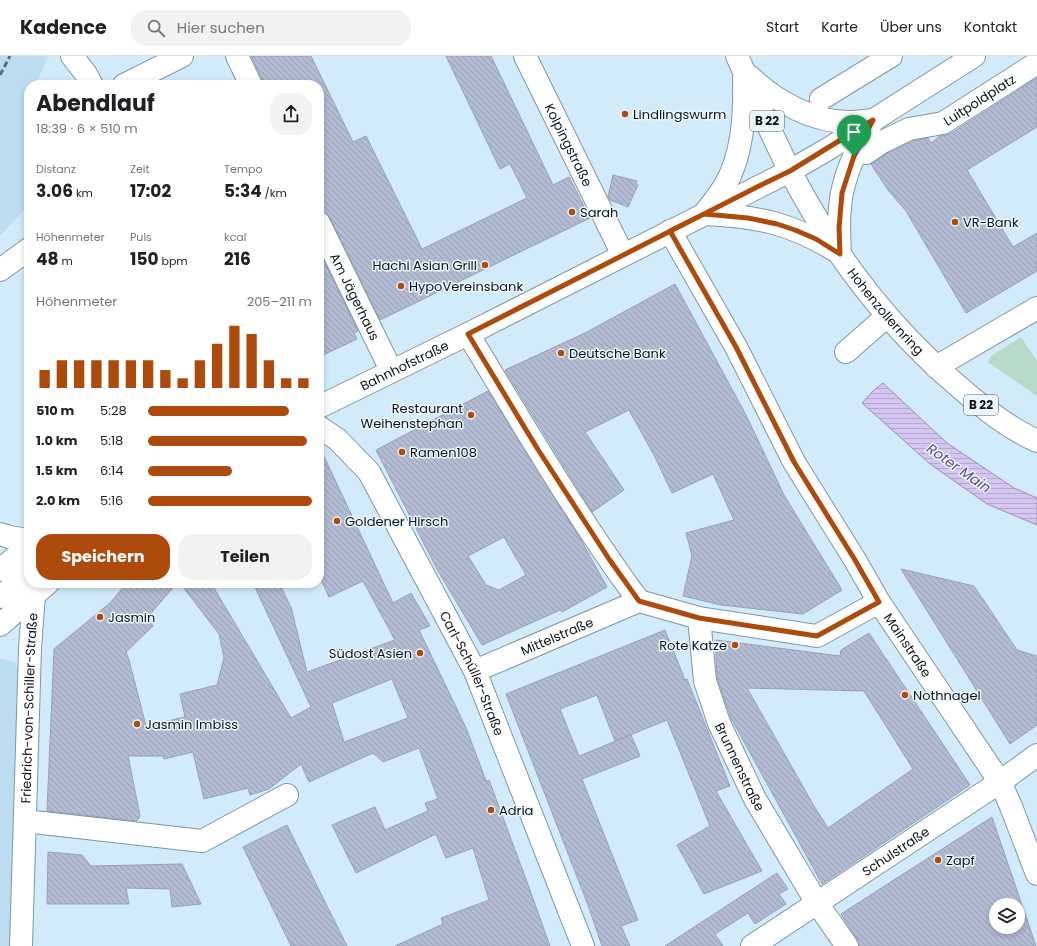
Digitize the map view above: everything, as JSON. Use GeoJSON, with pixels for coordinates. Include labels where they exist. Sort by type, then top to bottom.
{"type":"FeatureCollection","features":[{"type":"Feature","properties":{"kind":"street"},"geometry":{"type":"LineString","coordinates":[[72,56],[89,80]]}},
{"type":"Feature","properties":{"kind":"street"},"geometry":{"type":"LineString","coordinates":[[134,80],[182,56]]}},
{"type":"Feature","properties":{"kind":"street"},"geometry":{"type":"LineString","coordinates":[[237,56],[249,80]]}},
{"type":"Feature","properties":{"kind":"street","name":"Kolpingstraße"},"geometry":{"type":"LineString","coordinates":[[525,56],[623,255]]}},
{"type":"Feature","properties":{"kind":"street"},"geometry":{"type":"LineString","coordinates":[[821,99],[891,56]]}},
{"type":"Feature","properties":{"kind":"street"},"geometry":{"type":"LineString","coordinates":[[790,171],[974,56]]}},
{"type":"Feature","properties":{"kind":"street"},"geometry":{"type":"LineString","coordinates":[[739,60],[761,87],[778,99],[814,116],[850,122],[873,120]]}},
{"type":"Feature","properties":{"kind":"street"},"geometry":{"type":"LineString","coordinates":[[704,214],[725,186],[734,166],[742,132],[744,114],[739,60]]}},
{"type":"Feature","properties":{"kind":"street","name":"Hohenzollernring"},"geometry":{"type":"LineString","coordinates":[[739,60],[790,171],[821,225],[840,254],[887,316],[936,367],[997,418],[1037,441]]}},
{"type":"Feature","properties":{"kind":"street","name":"Luitpoldplatz"},"geometry":{"type":"LineString","coordinates":[[866,153],[894,135],[943,122],[1037,63]]}},
{"type":"Feature","properties":{"kind":"street"},"geometry":{"type":"LineString","coordinates":[[840,254],[839,228],[842,193],[854,156],[873,120]]}},
{"type":"Feature","properties":{"kind":"street","name":"Bahnhofstraße"},"geometry":{"type":"LineString","coordinates":[[324,404],[391,370],[468,334],[790,171]]}},
{"type":"Feature","properties":{"kind":"street"},"geometry":{"type":"LineString","coordinates":[[704,214],[748,218],[777,224],[816,239],[840,254]]}},
{"type":"Feature","properties":{"kind":"street","name":"Mainstraße"},"geometry":{"type":"LineString","coordinates":[[670,231],[736,347],[794,462],[855,560],[879,602],[1000,782],[1037,874]]}},
{"type":"Feature","properties":{"kind":"street","name":"Am Jägerhaus"},"geometry":{"type":"LineString","coordinates":[[324,233],[391,370]]}},
{"type":"Feature","properties":{"kind":"street"},"geometry":{"type":"LineString","coordinates":[[0,270],[24,253]]}},
{"type":"Feature","properties":{"kind":"street"},"geometry":{"type":"LineString","coordinates":[[936,367],[1037,308]]}},
{"type":"Feature","properties":{"kind":"street"},"geometry":{"type":"LineString","coordinates":[[846,352],[887,316]]}},
{"type":"Feature","properties":{"kind":"street"},"geometry":{"type":"LineString","coordinates":[[468,334],[537,448],[620,568],[639,601],[699,618],[817,636],[879,602]]}},
{"type":"Feature","properties":{"kind":"street","name":"Carl-Schüller-Straße"},"geometry":{"type":"LineString","coordinates":[[324,430],[337,439],[369,472],[475,671],[584,946]]}},
{"type":"Feature","properties":{"kind":"street"},"geometry":{"type":"LineString","coordinates":[[0,570],[24,550]]}},
{"type":"Feature","properties":{"kind":"street"},"geometry":{"type":"LineString","coordinates":[[0,597],[24,577]]}},
{"type":"Feature","properties":{"kind":"street"},"geometry":{"type":"LineString","coordinates":[[0,625],[41,589]]}},
{"type":"Feature","properties":{"kind":"street","name":"Friedrich-von-Schiller-Straße"},"geometry":{"type":"LineString","coordinates":[[21,946],[30,640],[41,589]]}},
{"type":"Feature","properties":{"kind":"street","name":"Mittelstraße"},"geometry":{"type":"LineString","coordinates":[[475,671],[639,601]]}},
{"type":"Feature","properties":{"kind":"street","name":"Brunnenstraße"},"geometry":{"type":"LineString","coordinates":[[699,618],[705,681],[718,723],[755,799],[817,903],[846,946]]}},
{"type":"Feature","properties":{"kind":"street","name":"Schulstraße"},"geometry":{"type":"LineString","coordinates":[[752,946],[1000,782],[1037,755]]}},
{"type":"Feature","properties":{"kind":"street","name":"Friedrich-von-Schiller-Straße"},"geometry":{"type":"LineString","coordinates":[[25,821],[202,841],[287,795]]}},
{"type":"Feature","properties":{"kind":"shaded area"},"geometry":{"type":"Polygon","coordinates":[[[0,56],[49,56],[37,80],[24,80],[24,210],[0,236],[0,56]]]}},
{"type":"Feature","properties":{"kind":"shaded area"},"geometry":{"type":"Polygon","coordinates":[[[0,659],[15,663],[21,671],[10,946],[0,946],[0,659]]]}},
{"type":"Feature","properties":{"kind":"green space"},"geometry":{"type":"Polygon","coordinates":[[[1021,337],[1037,361],[1037,396],[988,362],[991,356],[1021,337]]]}},
{"type":"Feature","properties":{"kind":"water","name":"Roter Main"},"geometry":{"type":"Polygon","coordinates":[[[883,383],[947,443],[1014,488],[1037,498],[1037,525],[987,504],[930,464],[862,403],[883,383]]]}},
{"type":"Feature","properties":{"kind":"building"},"geometry":{"type":"Polygon","coordinates":[[[251,56],[311,56],[323,80],[263,80],[251,56]]]}},
{"type":"Feature","properties":{"kind":"building"},"geometry":{"type":"Polygon","coordinates":[[[446,56],[491,56],[553,185],[569,177],[590,218],[380,320],[326,212],[324,212],[324,83],[353,142],[366,136],[422,249],[527,198],[510,164],[500,169],[446,56]]]}},
{"type":"Feature","properties":{"kind":"building","name":"VR-Bank"},"geometry":{"type":"Polygon","coordinates":[[[1037,78],[1037,127],[967,170],[1013,247],[1037,233],[1037,271],[966,313],[906,211],[888,190],[871,164],[888,153],[913,141],[928,138],[931,143],[940,136],[950,134],[1037,78]]]}},
{"type":"Feature","properties":{"kind":"building"},"geometry":{"type":"Polygon","coordinates":[[[613,175],[637,181],[636,184],[638,185],[628,207],[610,200],[608,196],[613,175]]]}},
{"type":"Feature","properties":{"kind":"building"},"geometry":{"type":"Polygon","coordinates":[[[324,261],[358,331],[354,333],[357,339],[324,355],[324,261]]]}},
{"type":"Feature","properties":{"kind":"building"},"geometry":{"type":"Polygon","coordinates":[[[675,284],[746,415],[784,495],[842,590],[803,614],[721,605],[683,596],[692,556],[686,533],[734,520],[713,474],[672,493],[655,457],[629,410],[585,432],[624,490],[592,512],[505,370],[585,333],[675,284]]]}},
{"type":"Feature","properties":{"kind":"building"},"geometry":{"type":"Polygon","coordinates":[[[488,391],[581,540],[607,587],[562,612],[560,610],[482,645],[437,569],[376,450],[488,391]],[[504,537],[468,556],[486,585],[499,590],[526,575],[504,537]]]}},
{"type":"Feature","properties":{"kind":"building"},"geometry":{"type":"Polygon","coordinates":[[[324,457],[393,603],[411,593],[430,626],[419,630],[467,730],[486,781],[489,780],[550,946],[395,946],[443,924],[441,918],[489,900],[473,848],[446,858],[436,834],[356,873],[332,825],[375,807],[385,830],[428,811],[425,803],[438,799],[419,748],[383,762],[373,753],[309,782],[301,764],[269,789],[250,795],[248,788],[204,799],[193,752],[164,759],[163,756],[128,756],[140,816],[137,821],[47,811],[54,649],[110,603],[123,588],[173,588],[147,618],[153,626],[126,652],[146,726],[185,717],[180,694],[217,685],[224,658],[219,634],[184,588],[214,588],[291,718],[311,707],[255,588],[282,588],[291,607],[307,672],[395,640],[363,581],[329,597],[324,586],[324,457]],[[392,679],[332,703],[344,742],[408,718],[392,679]]]}},
{"type":"Feature","properties":{"kind":"building"},"geometry":{"type":"Polygon","coordinates":[[[901,569],[974,586],[1017,650],[1037,656],[1037,725],[1010,744],[901,569]]]}},
{"type":"Feature","properties":{"kind":"building"},"geometry":{"type":"Polygon","coordinates":[[[665,630],[685,680],[687,679],[730,786],[716,791],[762,871],[704,894],[677,845],[710,826],[667,720],[615,741],[597,695],[560,709],[579,756],[631,735],[640,756],[582,779],[638,920],[621,926],[630,946],[602,946],[588,905],[506,694],[665,630]]]}},
{"type":"Feature","properties":{"kind":"building"},"geometry":{"type":"Polygon","coordinates":[[[869,633],[970,785],[822,884],[731,718],[717,678],[716,640],[840,656],[841,650],[869,633]],[[747,688],[828,828],[913,769],[864,691],[747,688]]]}},
{"type":"Feature","properties":{"kind":"building"},"geometry":{"type":"Polygon","coordinates":[[[992,817],[1020,898],[989,898],[989,934],[1025,934],[1025,914],[1036,946],[859,946],[857,939],[841,914],[992,817]]]}},
{"type":"Feature","properties":{"kind":"building"},"geometry":{"type":"Polygon","coordinates":[[[287,825],[347,946],[291,946],[243,847],[287,825]]]}},
{"type":"Feature","properties":{"kind":"building"},"geometry":{"type":"Polygon","coordinates":[[[48,852],[82,855],[91,866],[182,864],[201,904],[172,907],[170,889],[126,888],[129,904],[47,904],[48,852]]]}},
{"type":"Feature","properties":{"kind":"building"},"geometry":{"type":"Polygon","coordinates":[[[777,873],[788,889],[779,894],[786,904],[755,924],[748,913],[715,934],[723,946],[665,946],[777,873]]]}},
{"type":"Feature","properties":{"kind":"railway"},"geometry":{"type":"LineString","coordinates":[[0,75],[10,56]]}},
{"type":"Feature","properties":{"kind":"place","name":"Lindlingswurm"},"geometry":{"type":"Point","coordinates":[625,114]}},
{"type":"Feature","properties":{"kind":"place","name":"Sarah"},"geometry":{"type":"Point","coordinates":[572,212]}},
{"type":"Feature","properties":{"kind":"place","name":"VR-Bank"},"geometry":{"type":"Point","coordinates":[955,222]}},
{"type":"Feature","properties":{"kind":"place","name":"Hachi Asian Grill"},"geometry":{"type":"Point","coordinates":[485,265]}},
{"type":"Feature","properties":{"kind":"place","name":"HypoVereinsbank"},"geometry":{"type":"Point","coordinates":[401,286]}},
{"type":"Feature","properties":{"kind":"place","name":"Deutsche Bank"},"geometry":{"type":"Point","coordinates":[561,353]}},
{"type":"Feature","properties":{"kind":"place","name":"Restaurant Weihenstephan"},"geometry":{"type":"Point","coordinates":[471,415]}},
{"type":"Feature","properties":{"kind":"place","name":"Ramen108"},"geometry":{"type":"Point","coordinates":[402,452]}},
{"type":"Feature","properties":{"kind":"place","name":"Goldener Hirsch"},"geometry":{"type":"Point","coordinates":[337,521]}},
{"type":"Feature","properties":{"kind":"place","name":"Jasmin"},"geometry":{"type":"Point","coordinates":[100,617]}},
{"type":"Feature","properties":{"kind":"place","name":"Rote Katze"},"geometry":{"type":"Point","coordinates":[735,645]}},
{"type":"Feature","properties":{"kind":"place","name":"Südost Asien"},"geometry":{"type":"Point","coordinates":[420,653]}},
{"type":"Feature","properties":{"kind":"place","name":"Nothnagel"},"geometry":{"type":"Point","coordinates":[905,695]}},
{"type":"Feature","properties":{"kind":"place","name":"Jasmin Imbiss"},"geometry":{"type":"Point","coordinates":[137,724]}},
{"type":"Feature","properties":{"kind":"place","name":"Adria"},"geometry":{"type":"Point","coordinates":[491,810]}},
{"type":"Feature","properties":{"kind":"place","name":"Zapf"},"geometry":{"type":"Point","coordinates":[938,860]}},
{"type":"Feature","properties":{"kind":"route"},"geometry":{"type":"LineString","coordinates":[[854,156],[842,193],[839,228],[840,254],[816,239],[795,230],[777,224],[727,215],[704,214],[670,231],[736,347],[794,462],[855,560],[879,602],[817,636],[699,618],[639,601],[609,559],[537,448],[468,334],[761,185],[790,171],[873,120],[854,156]]}}]}
